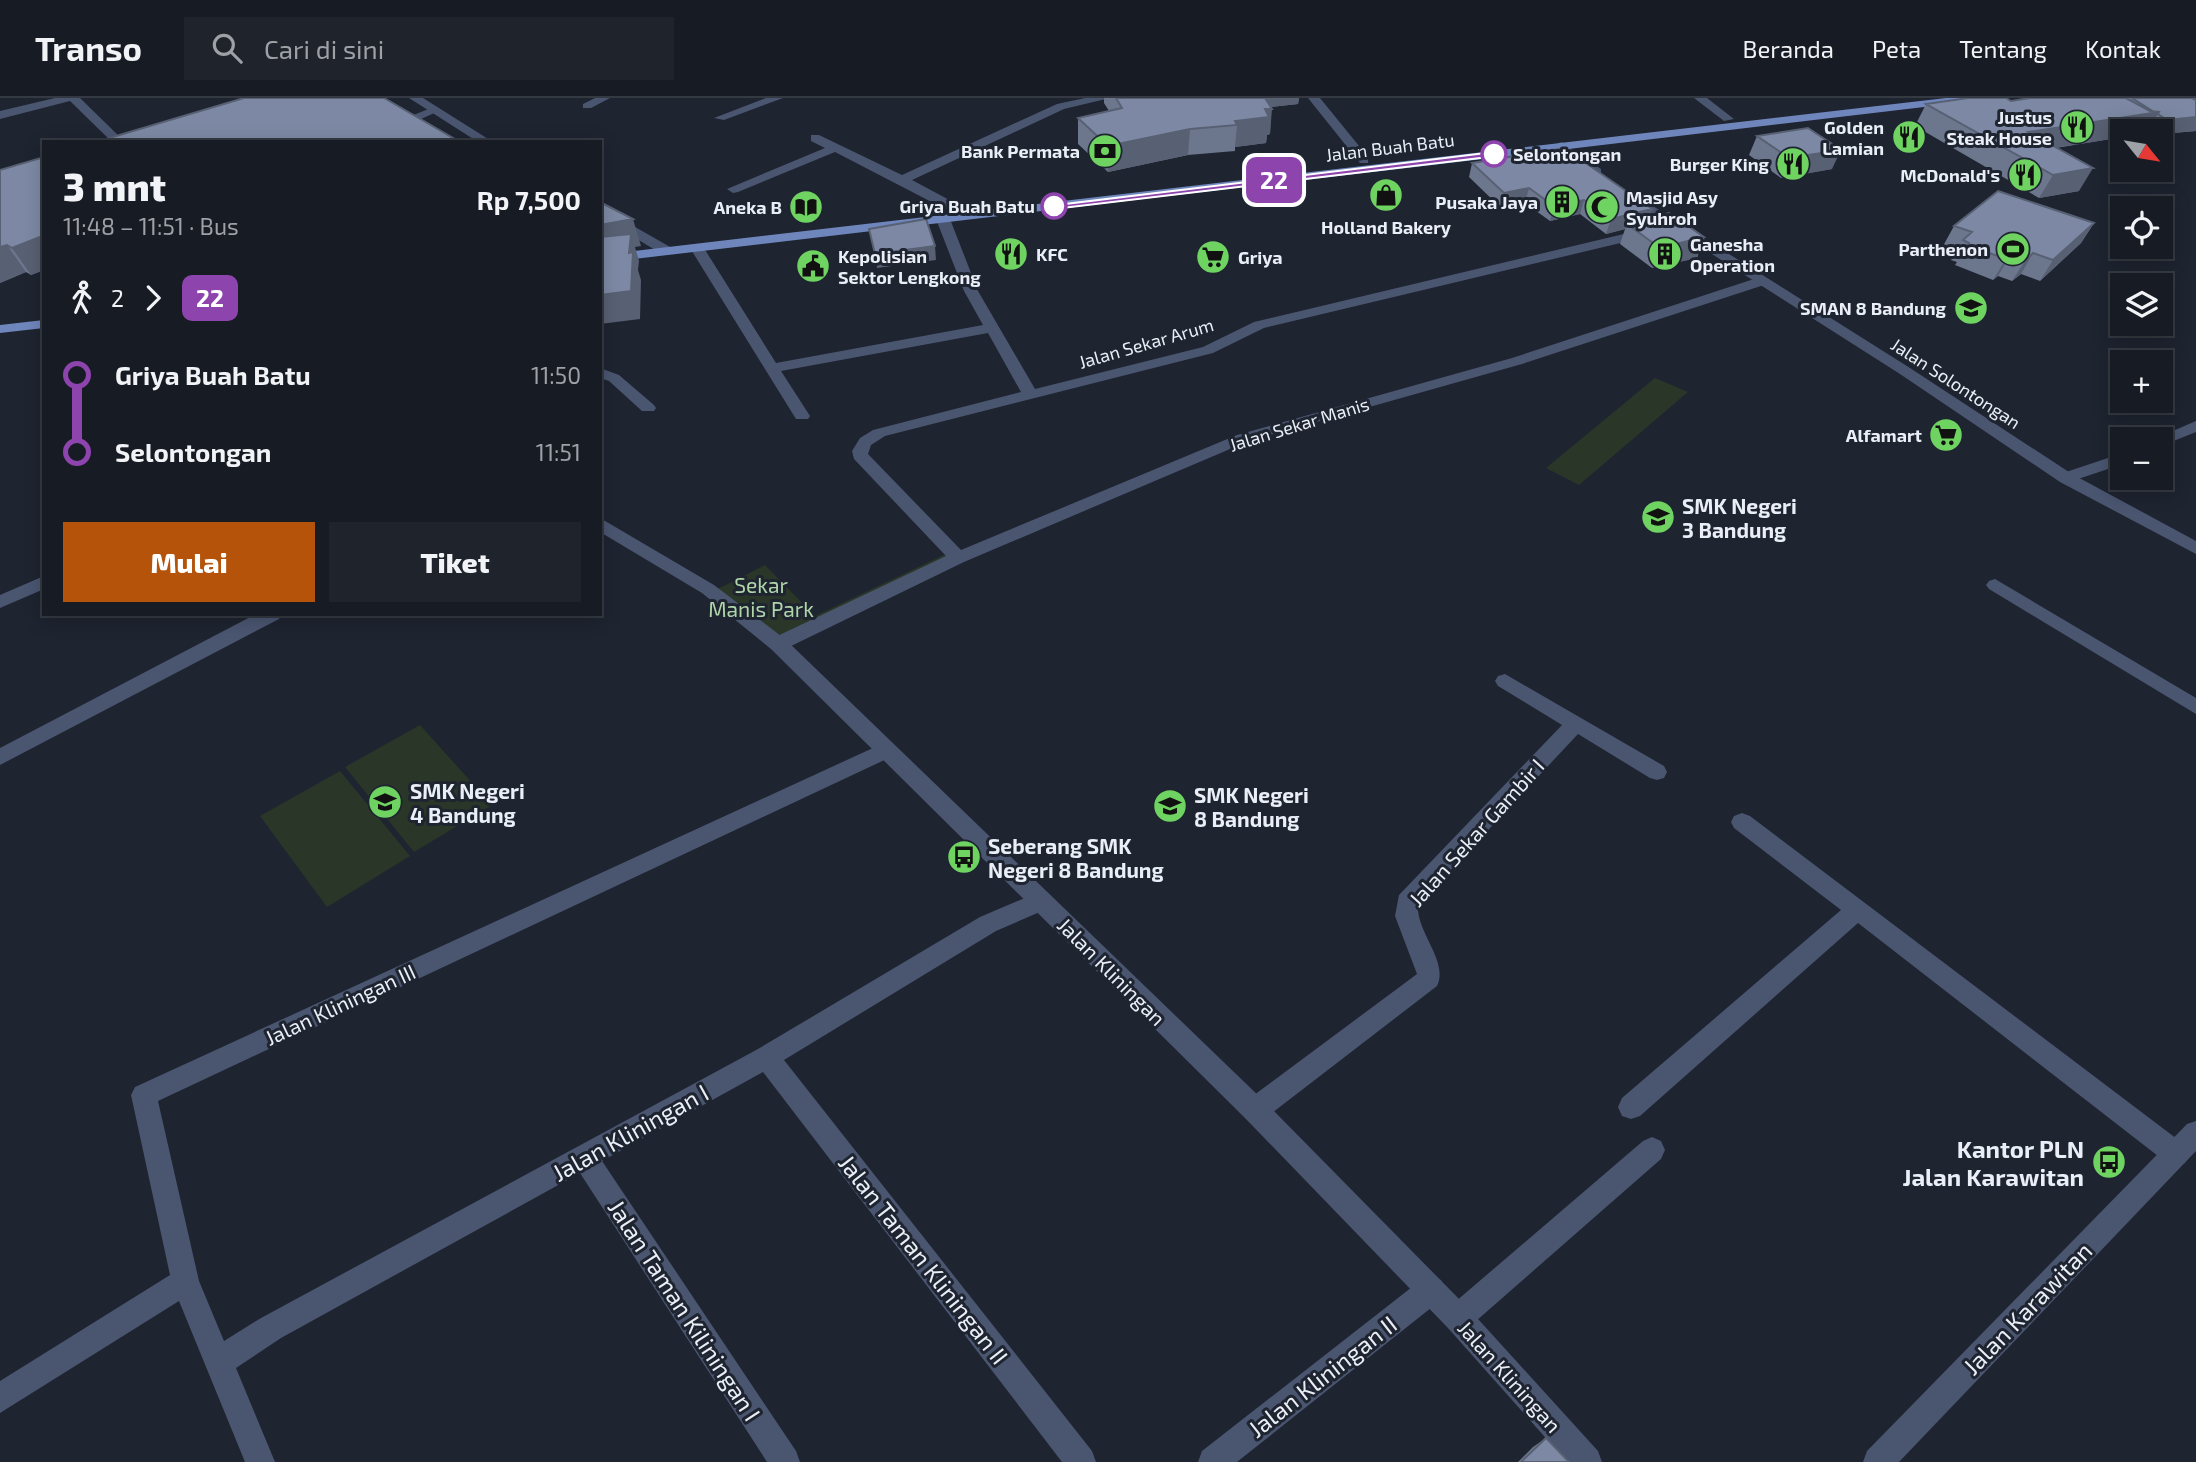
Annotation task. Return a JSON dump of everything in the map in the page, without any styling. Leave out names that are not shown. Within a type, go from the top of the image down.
[{"type":"main road","name":"Jalan Buah Batu","points":[[602,245],[1911,98]]},
{"type":"main road","name":"Jalan Buah Batu","points":[[602,259],[1975,98]]},
{"type":"main road","points":[[0,315],[42,310]]},
{"type":"main road","points":[[0,329],[42,324]]},
{"type":"street","points":[[0,115],[71,98],[117,140]]},
{"type":"street","points":[[416,98],[484,140]]},
{"type":"street","points":[[587,106],[604,98]]},
{"type":"street","points":[[720,117],[777,98]]},
{"type":"street","points":[[902,180],[1061,106],[1104,98]]},
{"type":"street","points":[[1314,98],[1364,160]]},
{"type":"street","points":[[1700,98],[1728,119]]},
{"type":"street","points":[[435,110],[412,118],[447,140]]},
{"type":"street","points":[[815,138],[950,206]]},
{"type":"street","name":"Jalan Solontongan","points":[[1562,146],[1671,224],[1759,282],[1905,371],[2066,478],[2196,548]]},
{"type":"street","points":[[733,188],[835,148]]},
{"type":"street","points":[[602,212],[667,251]]},
{"type":"street","points":[[943,219],[971,291],[1031,394]]},
{"type":"street","name":"Jalan Sekar Arum","points":[[958,558],[860,455],[861,447],[879,433],[1208,350],[1259,325],[1405,292],[1671,224]]},
{"type":"street","points":[[697,248],[802,416]]},
{"type":"street","name":"Jalan Sekar Manis","points":[[778,644],[958,558],[1243,438],[1517,361],[1759,282]]},
{"type":"street","points":[[774,368],[833,354],[864,352],[992,328]]},
{"type":"street","points":[[602,374],[614,377],[648,408]]},
{"type":"street","points":[[2173,436],[2196,426]]},
{"type":"street","points":[[2066,478],[2110,463]]},
{"type":"street","name":"Jalan Kliningan","points":[[602,525],[708,589],[778,644],[1255,1110],[1458,1318],[1587,1462]]},
{"type":"street","points":[[0,602],[42,583]]},
{"type":"street","points":[[1995,585],[2194,703]]},
{"type":"street","points":[[0,757],[268,616]]},
{"type":"street","points":[[1505,681],[1574,725],[1657,772]]},
{"type":"street","name":"Jalan Sekar Gambir I","points":[[1255,1110],[1429,979],[1429,972],[1406,916],[1407,902],[1574,725]]},
{"type":"street","name":"Jalan Kliningan III","points":[[260,1462],[185,1281],[144,1095],[886,750]]},
{"type":"street","points":[[1742,822],[2176,1154]]},
{"type":"street","name":"Jalan Kliningan I","points":[[218,1362],[271,1328],[767,1056],[988,924],[1041,901]]},
{"type":"street","points":[[1631,1107],[1857,910]]},
{"type":"street","name":"Jalan Taman Kliningan II","points":[[767,1056],[1081,1462]]},
{"type":"street","name":"Jalan Karawitan","points":[[1878,1462],[2196,1133]]},
{"type":"street","points":[[1458,1318],[1652,1150]]},
{"type":"street","name":"Jalan Taman Kiliningan I","points":[[584,1157],[785,1462]]},
{"type":"street","points":[[0,1398],[185,1281]]},
{"type":"street","name":"Jalan Kliningan II","points":[[1213,1462],[1431,1290]]},
{"type":"green space","points":[[1655,378],[1688,392],[1579,485],[1546,468]]},
{"type":"green space","name":"Sekar Manis Park","points":[[948,553],[953,558],[779,641],[716,590],[765,565],[815,616]]},
{"type":"green space","points":[[420,725],[492,805],[414,852],[345,767]]},
{"type":"green space","points":[[340,771],[410,856],[327,907],[260,816]]},
{"type":"building","points":[[244,98],[384,98],[457,140],[103,140]]},
{"type":"building","points":[[1116,98],[1265,98],[1272,109],[1265,109],[1269,117],[1235,121],[1237,125],[1190,129],[1108,146],[1078,118],[1122,108]]},
{"type":"building","points":[[1968,98],[2006,98],[2011,101],[2030,98],[2126,98],[2150,111],[2159,112],[2028,132],[2093,168],[2053,175],[1926,104]]},
{"type":"building","points":[[2132,98],[2196,100],[2196,117],[2166,119],[2159,112],[2154,112]]},
{"type":"building","points":[[1808,128],[1841,150],[1789,158],[1757,136]]},
{"type":"building","points":[[1564,148],[1652,209],[1611,219],[1584,200],[1554,206],[1529,188],[1504,193],[1472,163]]},
{"type":"building","points":[[42,158],[42,239],[40,237],[12,248],[7,245],[0,247],[0,170]]},
{"type":"building","points":[[1998,191],[2094,223],[2053,260],[2033,253],[2025,261],[2010,256],[2006,259],[1967,245],[1969,243],[1963,240],[1972,232],[1954,226]]},
{"type":"building","points":[[602,203],[633,219],[602,225]]},
{"type":"building","points":[[1669,213],[1704,237],[1660,248],[1627,224]]},
{"type":"building","points":[[926,219],[935,246],[875,254],[869,229]]},
{"type":"building","points":[[631,234],[631,291],[602,295],[602,237]]},
{"type":"building","points":[[1546,1438],[1569,1462],[1521,1462]]},
{"type":"bus line","name":"22","points":[[1054,206],[1494,154]]},
{"type":"place","name":"Justus Steak House","points":[[2077,127]]},
{"type":"place","name":"Golden Lamian","points":[[1909,137]]},
{"type":"place","name":"Bank Permata","points":[[1105,151]]},
{"type":"place","name":"Selontongan","points":[[1494,154]]},
{"type":"place","name":"Burger King","points":[[1793,164]]},
{"type":"place","name":"McDonald's","points":[[2025,175]]},
{"type":"place","name":"Holland Bakery","points":[[1386,195]]},
{"type":"place","name":"Pusaka Jaya","points":[[1562,202]]},
{"type":"place","name":"Griya Buah Batu","points":[[1054,206]]},
{"type":"place","name":"Aneka B","points":[[806,207]]},
{"type":"place","name":"Masjid Asy Syuhroh","points":[[1602,207]]},
{"type":"place","name":"Parthenon","points":[[2013,249]]},
{"type":"place","name":"KFC","points":[[1011,254]]},
{"type":"place","name":"Ganesha Operation","points":[[1665,254]]},
{"type":"place","name":"Griya","points":[[1213,257]]},
{"type":"place","name":"Kepolisian Sektor Lengkong","points":[[813,266]]},
{"type":"place","name":"SMAN 8 Bandung","points":[[1971,308]]},
{"type":"place","name":"Alfamart","points":[[1946,435]]},
{"type":"place","name":"SMK Negeri 3 Bandung","points":[[1658,517]]},
{"type":"place","name":"SMK Negeri 4 Bandung","points":[[385,802]]},
{"type":"place","name":"SMK Negeri 8 Bandung","points":[[1170,806]]},
{"type":"place","name":"Seberang SMK Negeri 8 Bandung","points":[[964,857]]},
{"type":"place","name":"Kantor PLN Jalan Karawitan","points":[[2109,1162]]}]
